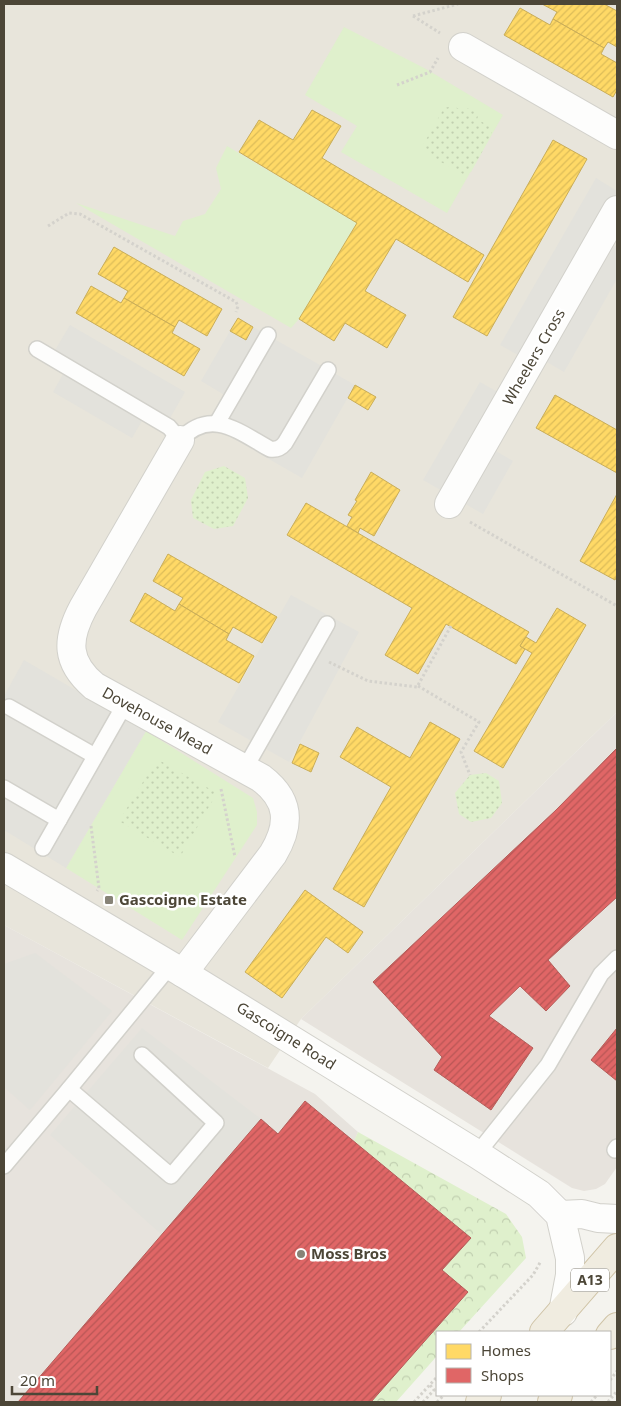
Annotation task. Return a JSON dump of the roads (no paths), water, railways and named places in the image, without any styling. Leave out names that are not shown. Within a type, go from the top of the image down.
[{"type":"highway","name":"A13","points":[[545,1331],[617,1248]]},
{"type":"street","points":[[451,51],[617,136]]},
{"type":"street","name":"Wheelers Cross","points":[[449,504],[617,210]]},
{"type":"street","name":"Dovehouse Mead","points":[[176,969],[243,894],[273,854],[284,833],[286,822],[282,801],[270,785],[94,686],[78,669],[73,658],[70,645],[72,632],[83,608],[180,440]]},
{"type":"street","name":"Gascoigne Road","points":[[4,867],[176,969],[477,1154],[539,1194],[560,1215]]},
{"type":"street","points":[[562,1312],[570,1275],[570,1258],[560,1215],[582,1214],[598,1218],[617,1219]]},
{"type":"lane","points":[[268,335],[217,423],[228,426],[270,449],[281,448],[328,370]]},
{"type":"lane","points":[[38,349],[166,425],[176,433],[180,440]]},
{"type":"lane","name":"Dovehouse Mead","points":[[180,440],[187,432],[196,427],[217,423]]},
{"type":"lane","points":[[244,770],[327,624]]},
{"type":"lane","points":[[43,848],[125,704]]},
{"type":"lane","points":[[9,707],[95,756]]},
{"type":"lane","points":[[4,788],[59,820]]},
{"type":"lane","points":[[477,1154],[548,1065],[601,974],[617,958]]},
{"type":"lane","points":[[4,1166],[69,1089],[176,969]]},
{"type":"lane","points":[[69,1089],[172,1176],[216,1123],[142,1055]]},
{"type":"place","name":"Gascoigne Estate","points":[[109,900]]},
{"type":"place","name":"Moss Bros","points":[[301,1254]]}]
